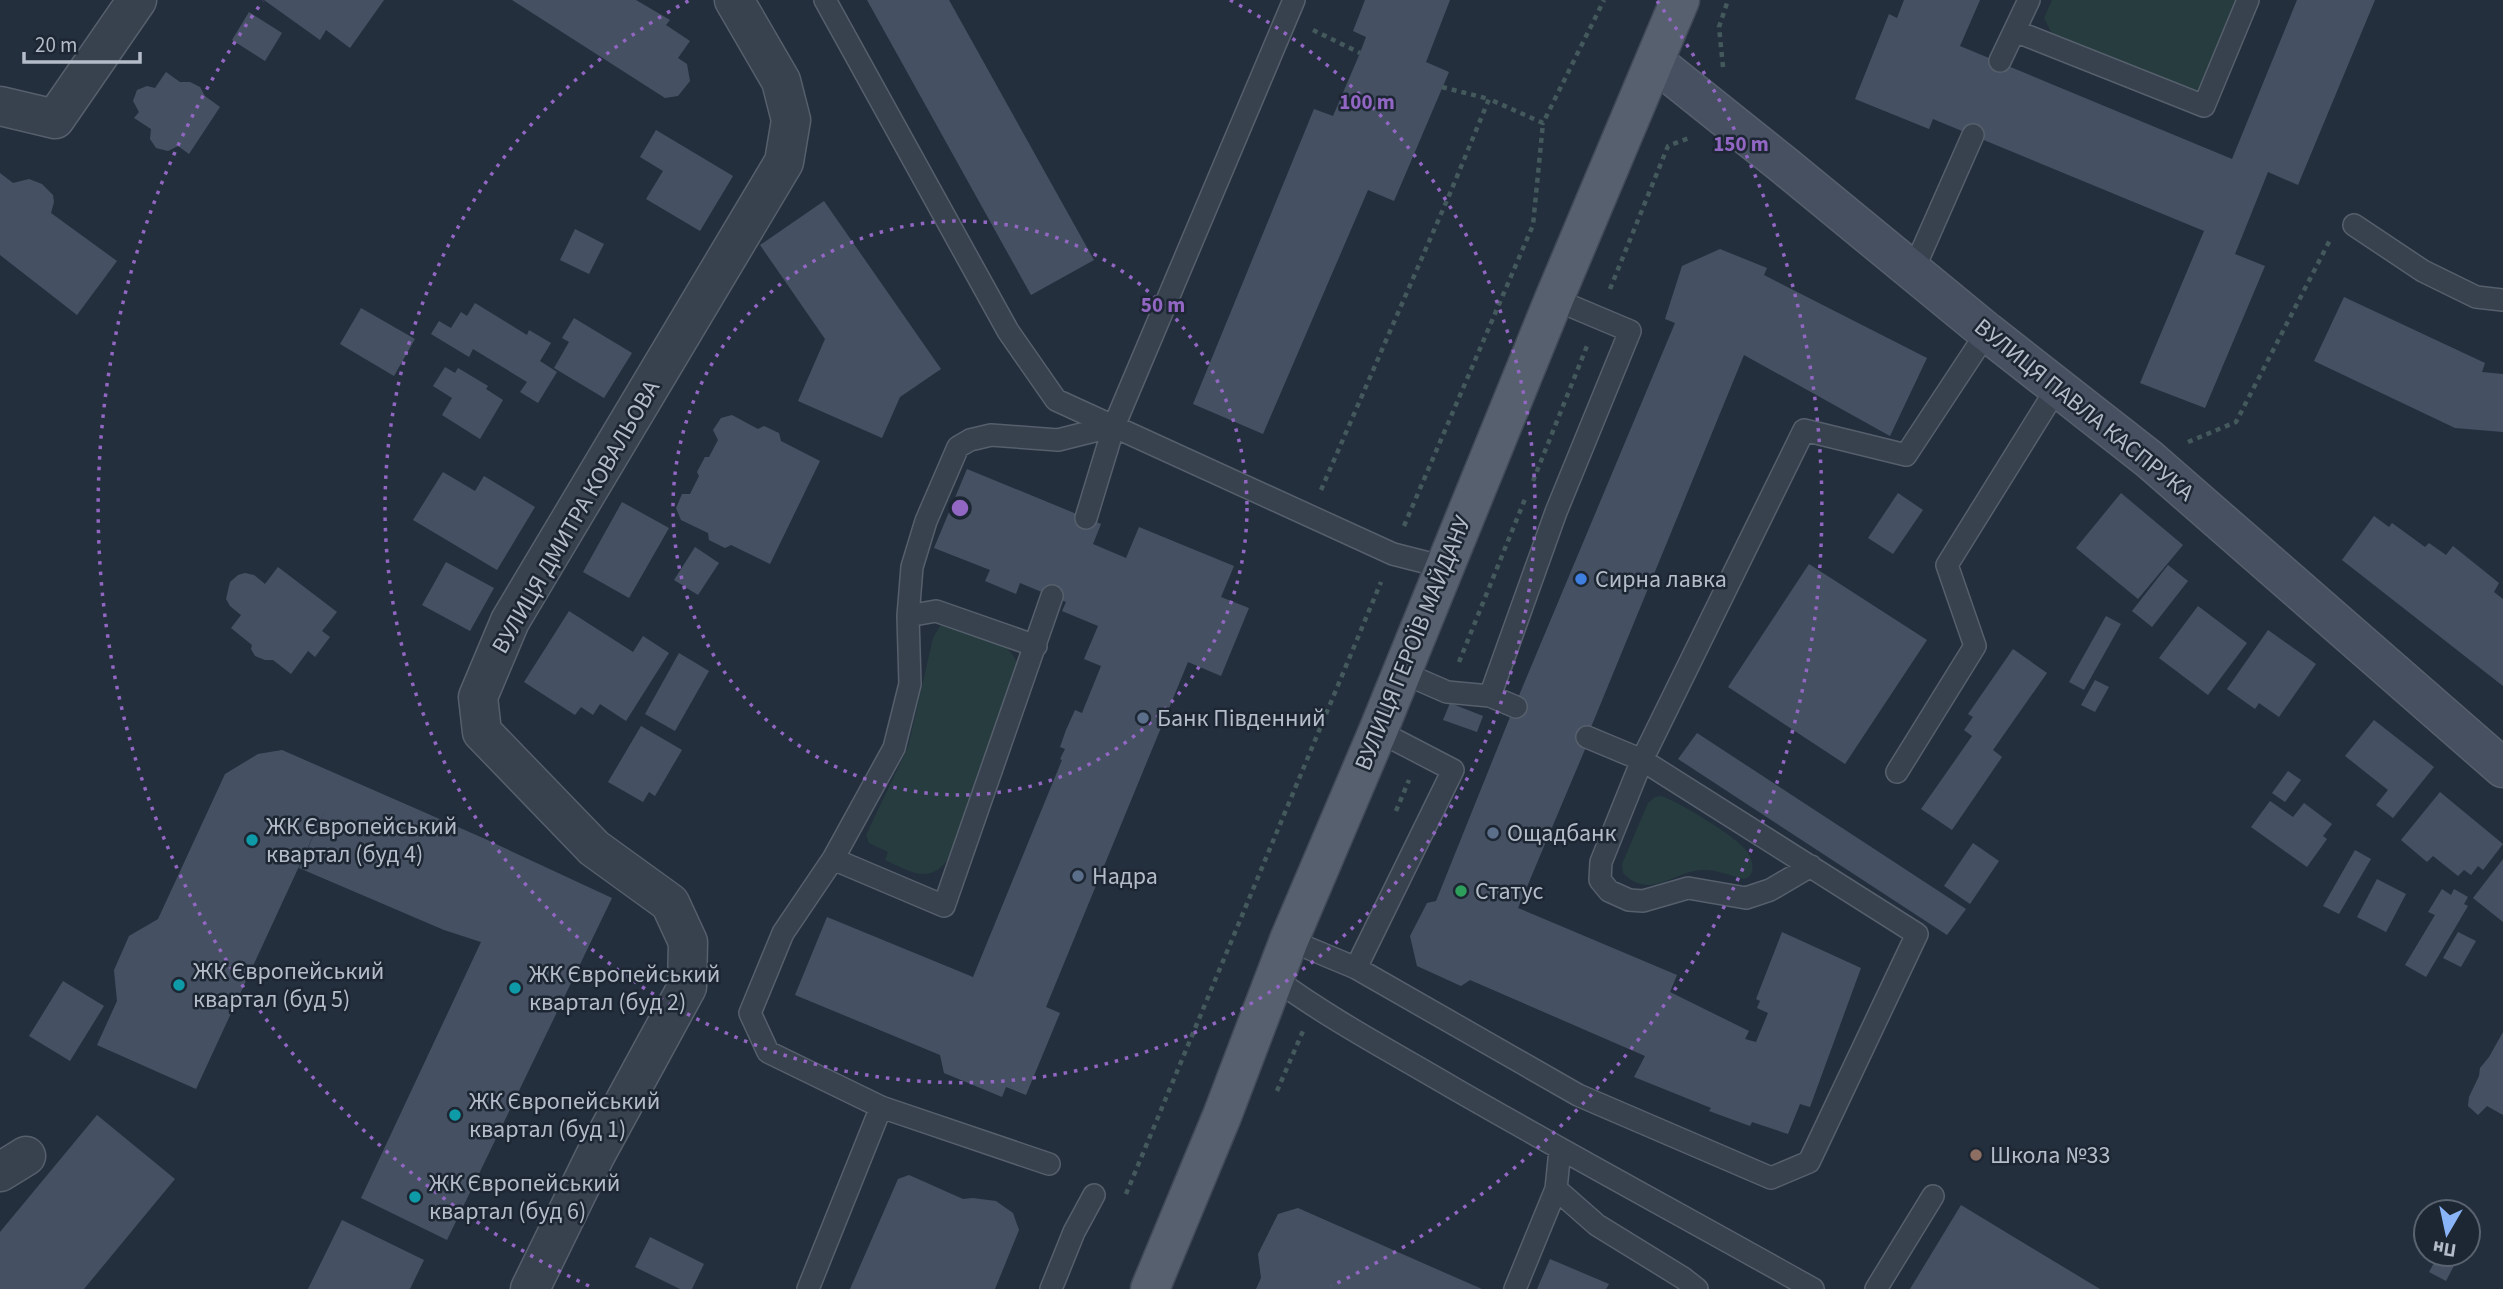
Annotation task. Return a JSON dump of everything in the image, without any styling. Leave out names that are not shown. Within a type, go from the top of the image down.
[{"type":"main road","name":"ВУЛИЦЯ ГЕРОЇВ МАЙДАНУ","points":[[1150,1289],[1222,1116],[1289,940],[1680,0]]},
{"type":"street","points":[[0,106],[55,119],[137,0]]},
{"type":"street","name":"ВУЛИЦЯ ДМИТРА КОВАЛЬОВА","points":[[530,1289],[595,1156],[687,987],[688,942],[670,903],[594,848],[482,732],[478,697],[510,621],[784,162],[791,120],[781,81],[734,0]]},
{"type":"street","name":"ВУЛИЦЯ ПАВЛА КАСПРУКА","points":[[1655,62],[1987,332],[2149,459],[2503,768]]},
{"type":"lane","points":[[825,0],[1008,331],[1056,400],[1392,554],[1444,567]]},
{"type":"lane","points":[[2000,61],[2029,0]]},
{"type":"lane","points":[[2015,31],[2204,106],[2248,0]]},
{"type":"lane","points":[[1086,518],[1114,426],[1291,8]]},
{"type":"lane","points":[[1913,271],[1973,135]]},
{"type":"lane","points":[[2354,225],[2423,271],[2476,297],[2503,300]]},
{"type":"lane","points":[[1490,696],[1556,512],[1630,331],[1554,299]]},
{"type":"lane","points":[[1811,866],[1770,890],[1746,898],[1688,888],[1643,901],[1629,900],[1609,891],[1600,880],[1601,862],[1642,760],[1804,430],[1906,455],[1987,332]]},
{"type":"lane","points":[[1897,772],[1975,646],[1947,565],[2057,388]]},
{"type":"lane","points":[[1049,1164],[881,1107],[768,1052],[750,1013],[783,933],[833,859],[894,748],[910,684],[908,616],[912,567],[926,521],[958,447],[970,440],[991,435],[1058,440],[1114,426]]},
{"type":"lane","points":[[833,859],[944,906],[1052,596]]},
{"type":"lane","points":[[908,616],[936,611],[1036,646]]},
{"type":"lane","points":[[1401,671],[1447,692],[1490,696],[1516,706]]},
{"type":"lane","points":[[1356,968],[1453,770],[1378,731]]},
{"type":"lane","points":[[1289,940],[1356,968],[1578,1095],[1771,1178],[1809,1162],[1917,934],[1642,760],[1587,737]]},
{"type":"lane","points":[[1275,978],[1314,1007],[1560,1150],[1618,1179],[1813,1289]]},
{"type":"lane","points":[[808,1289],[881,1107]]},
{"type":"lane","points":[[1515,1289],[1556,1189],[1560,1150]]},
{"type":"lane","points":[[1556,1189],[1597,1225],[1697,1289]]},
{"type":"lane","points":[[1051,1289],[1074,1232],[1094,1195]]},
{"type":"lane","points":[[1876,1289],[1933,1196]]},
{"type":"path","points":[[1125,1196],[1392,554],[1533,225],[1543,123],[1604,0]]},
{"type":"path","points":[[1291,8],[1360,53]]},
{"type":"path","points":[[1442,87],[1489,99],[1543,123]]},
{"type":"path","points":[[1308,517],[1489,99]]},
{"type":"path","points":[[2149,459],[2236,422],[2341,217],[2354,225]]},
{"type":"green space","points":[[2052,0],[2236,0],[2197,94],[2053,36],[2044,18]]},
{"type":"green space","points":[[947,624],[978,633],[999,643],[1008,649],[1018,667],[950,856],[935,871],[920,874],[885,860],[888,852],[869,843],[866,835],[908,747],[933,638],[940,626]]},
{"type":"green space","points":[[1661,796],[1706,820],[1740,844],[1746,850],[1753,866],[1750,876],[1745,879],[1701,870],[1652,885],[1633,881],[1623,873],[1622,864],[1648,803]]},
{"type":"building","points":[[264,0],[384,0],[350,48],[326,30],[320,40]]},
{"type":"building","points":[[512,0],[636,0],[670,20],[666,25],[690,41],[678,58],[687,64],[690,81],[678,96],[665,98]]},
{"type":"building","points":[[867,0],[949,0],[1094,260],[1031,295]]},
{"type":"building","points":[[1365,0],[1450,0],[1426,62],[1449,72],[1394,201],[1368,190],[1263,434],[1193,404],[1314,109],[1333,116],[1360,53],[1366,37],[1353,31]]},
{"type":"building","points":[[1904,0],[1980,0],[1960,46],[2232,159],[2297,0],[2375,0],[2298,185],[2268,172],[2235,254],[2265,266],[2205,408],[2140,383],[2204,231],[1933,119],[1929,129],[1855,99],[1889,14],[1897,18]]},
{"type":"building","points":[[249,12],[282,33],[265,61],[232,40]]},
{"type":"building","points":[[166,72],[180,82],[190,82],[200,87],[205,96],[220,107],[189,154],[178,146],[168,151],[156,148],[150,139],[151,129],[134,118],[139,112],[133,101],[137,90],[147,86],[155,88]]},
{"type":"building","points":[[656,130],[733,176],[700,231],[646,199],[663,171],[640,157]]},
{"type":"building","points":[[0,173],[13,183],[29,179],[42,184],[53,195],[51,213],[117,261],[77,315],[0,255]]},
{"type":"building","points":[[824,201],[941,369],[900,397],[882,438],[798,401],[825,339],[760,245]]},
{"type":"building","points":[[575,229],[604,244],[589,274],[560,260]]},
{"type":"building","points":[[1720,249],[1767,268],[1764,275],[1927,358],[1890,436],[1744,355],[1518,908],[1677,975],[1670,992],[1749,1031],[1745,1039],[1756,1042],[1768,1013],[1757,1008],[1760,1001],[1756,999],[1782,932],[1861,968],[1810,1107],[1800,1104],[1788,1134],[1752,1122],[1750,1126],[1709,1111],[1711,1108],[1634,1077],[1645,1056],[1470,980],[1461,986],[1417,966],[1410,936],[1427,903],[1436,901],[1675,323],[1665,319],[1682,266]]},
{"type":"building","points":[[2344,297],[2485,363],[2482,372],[2503,374],[2503,432],[2455,428],[2314,361]]},
{"type":"building","points":[[475,303],[527,335],[529,330],[551,343],[540,361],[557,372],[538,403],[520,392],[527,382],[473,349],[469,357],[431,334],[439,321],[451,328],[461,312],[467,316]]},
{"type":"building","points":[[361,308],[415,339],[394,376],[340,344]]},
{"type":"building","points":[[574,318],[632,353],[604,398],[554,368],[569,342],[562,338]]},
{"type":"building","points":[[445,367],[455,373],[458,368],[488,386],[486,389],[503,400],[480,439],[442,415],[452,398],[433,386]]},
{"type":"building","points":[[732,415],[758,429],[764,426],[779,433],[781,441],[820,461],[770,564],[731,545],[725,548],[709,540],[708,533],[681,520],[676,508],[682,494],[690,494],[699,476],[697,472],[718,440],[713,430],[721,418]]},
{"type":"building","points":[[967,469],[1101,524],[1093,544],[1126,558],[1139,527],[1234,566],[1221,597],[1249,608],[1221,676],[1188,662],[1046,1007],[1060,1013],[1026,1095],[1006,1087],[1002,1097],[944,1073],[940,1055],[795,995],[827,917],[973,977],[1062,760],[1060,759],[1065,749],[1060,747],[1066,730],[1075,710],[1082,713],[1101,666],[1084,659],[1098,626],[1062,611],[1066,602],[1020,583],[1016,594],[985,581],[990,570],[934,548]]},
{"type":"building","points":[[443,472],[475,491],[484,476],[535,507],[497,570],[413,520]]},
{"type":"building","points":[[1898,493],[1923,510],[1893,554],[1868,538]]},
{"type":"building","points":[[2121,493],[2183,545],[2138,599],[2076,548]]},
{"type":"building","points":[[622,502],[669,528],[629,598],[583,572]]},
{"type":"building","points":[[2374,516],[2389,527],[2392,523],[2425,547],[2429,543],[2446,555],[2453,546],[2499,583],[2494,592],[2503,599],[2503,686],[2342,560]]},
{"type":"building","points":[[695,547],[719,563],[698,595],[674,580]]},
{"type":"building","points":[[446,562],[494,588],[470,631],[422,605]]},
{"type":"building","points":[[1809,564],[1927,640],[1845,764],[1728,687]]},
{"type":"building","points":[[2168,565],[2188,581],[2152,627],[2132,611]]},
{"type":"building","points":[[278,567],[337,612],[322,631],[330,637],[315,657],[308,651],[291,674],[273,660],[255,656],[252,645],[231,628],[241,615],[226,599],[230,582],[238,575],[254,575],[265,584]]},
{"type":"building","points":[[2198,606],[2247,643],[2208,695],[2159,658]]},
{"type":"building","points":[[569,611],[633,652],[643,636],[669,653],[626,721],[600,704],[593,715],[581,707],[575,715],[524,682]]},
{"type":"building","points":[[2106,616],[2121,624],[2084,690],[2069,682]]},
{"type":"building","points":[[2268,630],[2316,664],[2279,717],[2259,703],[2255,709],[2227,689]]},
{"type":"building","points":[[2013,649],[2047,673],[1993,750],[2002,757],[1952,830],[1921,809],[1972,736],[1964,730],[1973,717],[1968,714]]},
{"type":"building","points":[[679,653],[709,671],[675,731],[645,714]]},
{"type":"building","points":[[2095,680],[2109,687],[2095,712],[2081,705]]},
{"type":"building","points":[[1450,703],[1483,716],[1477,732],[1443,720]]},
{"type":"building","points":[[2374,720],[2434,767],[2393,818],[2376,805],[2388,790],[2345,756]]},
{"type":"building","points":[[641,726],[682,750],[655,796],[649,792],[643,802],[608,782]]},
{"type":"building","points":[[1697,733],[1966,909],[1947,935],[1678,759]]},
{"type":"building","points":[[282,750],[612,898],[447,1240],[361,1198],[481,942],[444,930],[299,868],[326,808],[196,1089],[97,1045],[117,1001],[114,970],[129,936],[158,919],[225,774],[258,754]]},
{"type":"building","points":[[2288,771],[2301,780],[2285,802],[2272,793]]},
{"type":"building","points":[[2440,792],[2503,844],[2483,870],[2478,866],[2471,875],[2464,870],[2458,876],[2433,856],[2427,862],[2401,840]]},
{"type":"building","points":[[2270,801],[2293,817],[2304,803],[2332,824],[2323,836],[2327,839],[2307,867],[2251,827]]},
{"type":"building","points":[[1973,843],[1999,861],[1970,904],[1944,886]]},
{"type":"building","points":[[2355,850],[2371,859],[2339,914],[2323,906]]},
{"type":"building","points":[[2503,859],[2503,922],[2473,898]]},
{"type":"building","points":[[2377,879],[2406,894],[2386,932],[2357,917]]},
{"type":"building","points":[[2442,889],[2451,895],[2454,889],[2468,897],[2464,904],[2468,906],[2426,977],[2405,965],[2435,915],[2428,912]]},
{"type":"building","points":[[2458,932],[2476,941],[2461,967],[2443,958]]},
{"type":"building","points":[[63,981],[104,1006],[70,1061],[29,1036]]},
{"type":"building","points":[[2503,1032],[2503,1115],[2487,1106],[2478,1115],[2468,1106],[2469,1097],[2480,1068]]},
{"type":"building","points":[[97,1115],[175,1179],[84,1289],[0,1289],[0,1232]]},
{"type":"building","points":[[909,1175],[963,1199],[996,1201],[1013,1213],[1019,1230],[995,1289],[850,1289],[898,1179]]},
{"type":"building","points":[[1961,1205],[2085,1280],[2100,1289],[1910,1289]]},
{"type":"building","points":[[1298,1208],[1482,1289],[1256,1289],[1261,1278],[1258,1254],[1278,1214]]},
{"type":"building","points":[[342,1220],[424,1260],[410,1289],[308,1289]]},
{"type":"building","points":[[650,1237],[704,1264],[692,1289],[680,1289],[635,1267]]},
{"type":"building","points":[[1550,1259],[1609,1284],[1606,1289],[1537,1289]]},
{"type":"building","points":[[2431,1268],[2453,1268],[2446,1281],[2429,1272]]},
{"type":"place","name":"Сирна лавка","points":[[1581,579]]},
{"type":"place","name":"Банк Південний","points":[[1143,718]]},
{"type":"place","name":"Ощадбанк","points":[[1493,833]]},
{"type":"place","name":"ЖК Європейський квартал (буд 4)","points":[[252,840]]},
{"type":"place","name":"Надра","points":[[1078,876]]},
{"type":"place","name":"Статус","points":[[1461,891]]},
{"type":"place","name":"ЖК Європейський квартал (буд 5)","points":[[179,985]]},
{"type":"place","name":"ЖК Європейський квартал (буд 2)","points":[[515,988]]},
{"type":"place","name":"ЖК Європейський квартал (буд 1)","points":[[455,1115]]},
{"type":"place","name":"Школа №33","points":[[1976,1155]]},
{"type":"place","name":"ЖК Європейський квартал (буд 6)","points":[[415,1197]]}]
